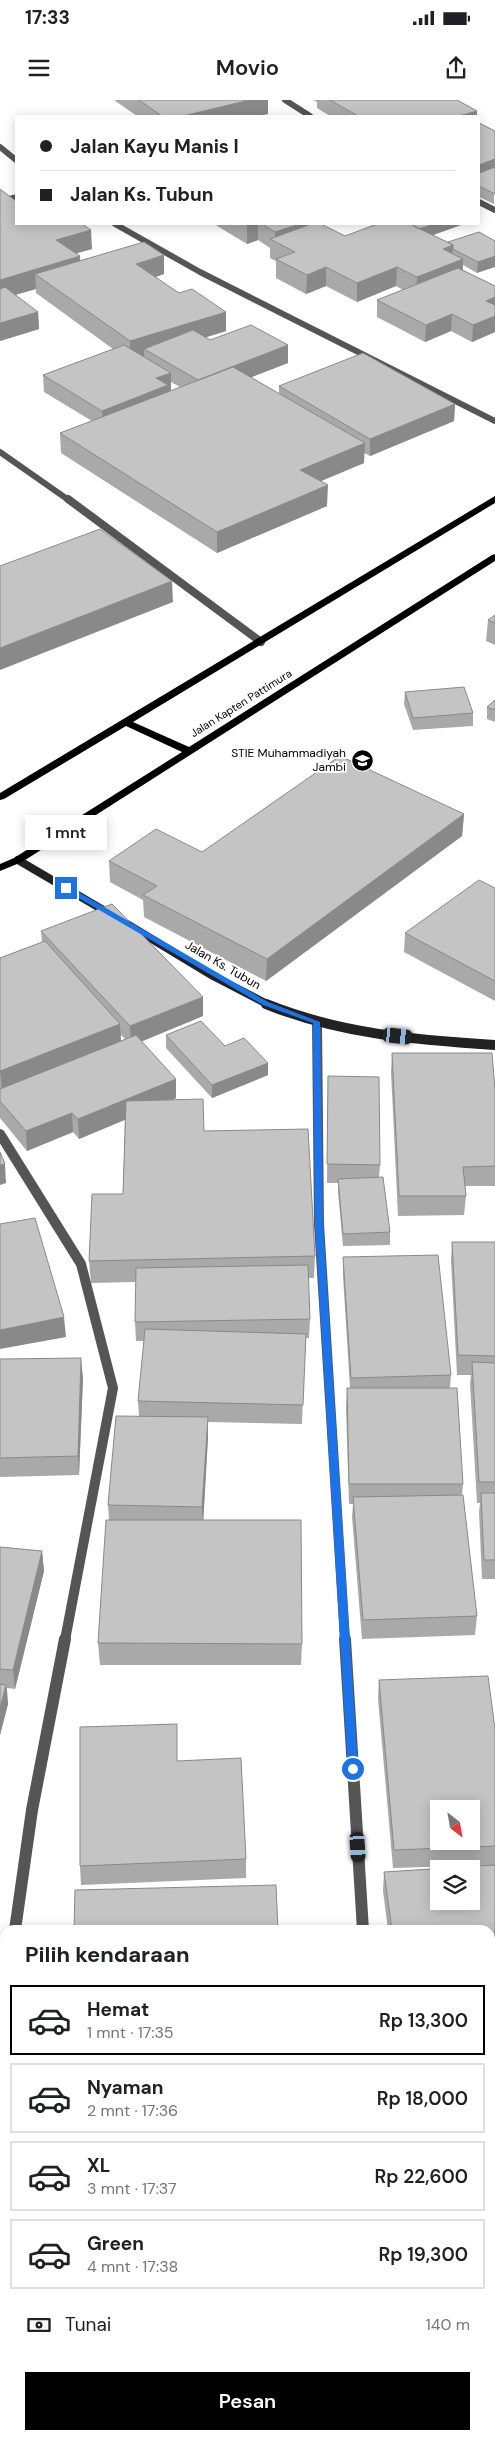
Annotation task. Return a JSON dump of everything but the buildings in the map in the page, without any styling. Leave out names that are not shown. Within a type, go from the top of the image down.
[{"type":"main road","points":[[0,797],[261,642],[495,499]]},
{"type":"main road","name":"Jalan Kapten Pattimura","points":[[0,868],[18,860],[495,557]]},
{"type":"main road","points":[[125,722],[189,751]]},
{"type":"street","points":[[285,100],[308,115]]},
{"type":"street","points":[[0,147],[15,159]]},
{"type":"street","points":[[0,202],[15,197]]},
{"type":"street","points":[[480,202],[495,210]]},
{"type":"street","points":[[117,225],[200,272],[495,422]]},
{"type":"street","points":[[0,452],[83,510],[261,642]]},
{"type":"street","name":"Jalan Ks. Tubun","points":[[18,860],[265,1003],[317,1022],[381,1035],[495,1045]]},
{"type":"street","points":[[317,1022],[319,1224],[364,1925]]},
{"type":"street","points":[[0,1134],[81,1264],[112,1388],[32,1810],[16,1925]]},
{"type":"place","name":"STIE Muhammadiyah Jambi","points":[[362,760]]},
{"type":"route","points":[[66,888],[265,1003],[317,1022],[319,1224],[353,1769]]}]
